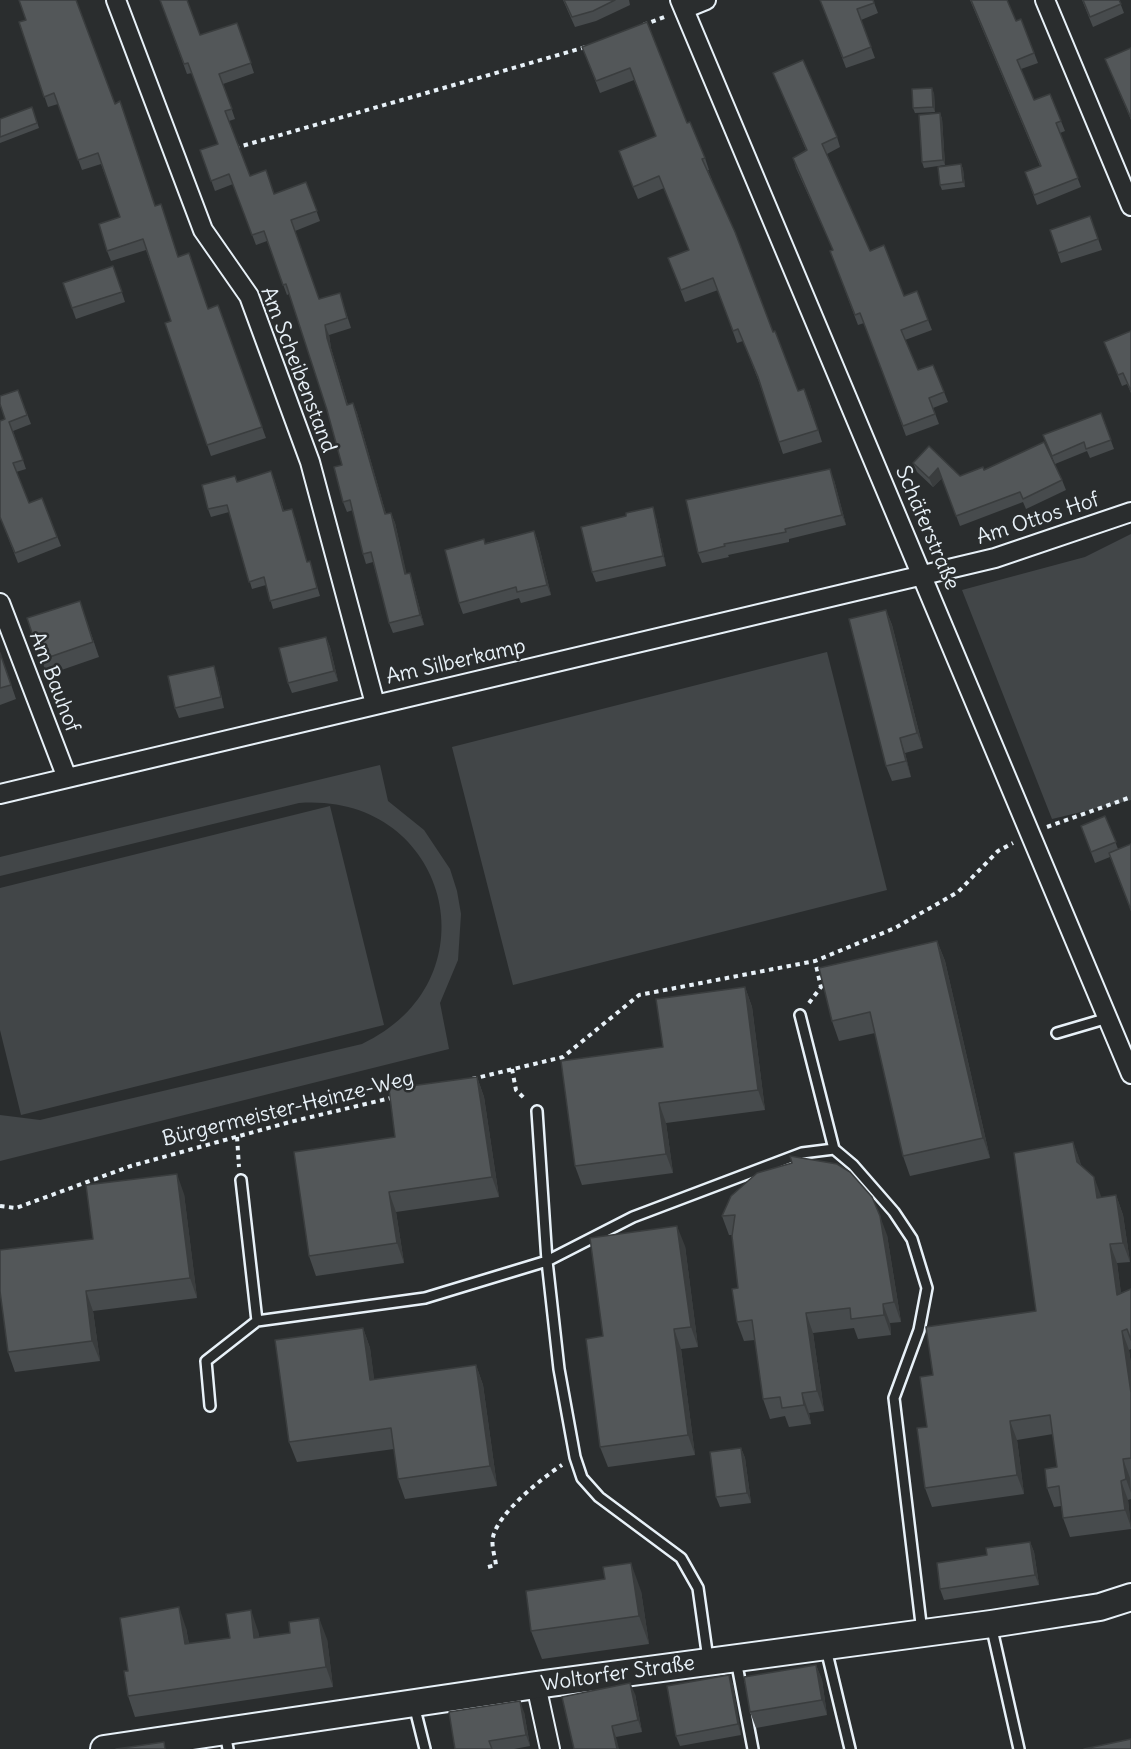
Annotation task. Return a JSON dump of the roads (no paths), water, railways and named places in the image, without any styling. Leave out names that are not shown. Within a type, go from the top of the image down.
[{"type":"street","name":"Am Scheibenstand","points":[[116,0],[203,230],[249,296],[306,451],[375,704]]},
{"type":"street","points":[[682,5],[706,0]]},
{"type":"street","points":[[1045,0],[1131,207]]},
{"type":"street","name":"Schäferstraße","points":[[682,5],[1131,1074]]},
{"type":"street","name":"Am Ottos Hof","points":[[922,576],[995,558],[1131,512]]},
{"type":"street","name":"Am Silberkamp","points":[[0,794],[922,576]]},
{"type":"street","name":"Am Bauhof","points":[[0,603],[67,778]]},
{"type":"street","name":"Woltorfer Straße","points":[[104,1749],[226,1740],[414,1704],[536,1685],[991,1624],[1100,1607],[1131,1597]]},
{"type":"street","points":[[536,1685],[550,1749]]},
{"type":"lane","points":[[800,1015],[834,1149],[854,1165],[894,1212],[912,1239],[927,1288],[919,1330],[894,1398],[922,1632]]},
{"type":"lane","points":[[1057,1033],[1108,1018]]},
{"type":"lane","points":[[537,1111],[547,1261],[560,1369],[575,1457],[582,1478],[599,1497],[681,1558],[698,1588],[708,1662]]},
{"type":"lane","points":[[210,1406],[206,1361],[257,1321],[425,1298],[547,1261],[633,1217],[802,1153],[834,1149]]},
{"type":"lane","points":[[241,1180],[257,1321]]},
{"type":"lane","points":[[991,1624],[1019,1749]]},
{"type":"lane","points":[[825,1646],[850,1749]]},
{"type":"lane","points":[[735,1658],[753,1749]]},
{"type":"lane","points":[[414,1704],[425,1749]]}]
